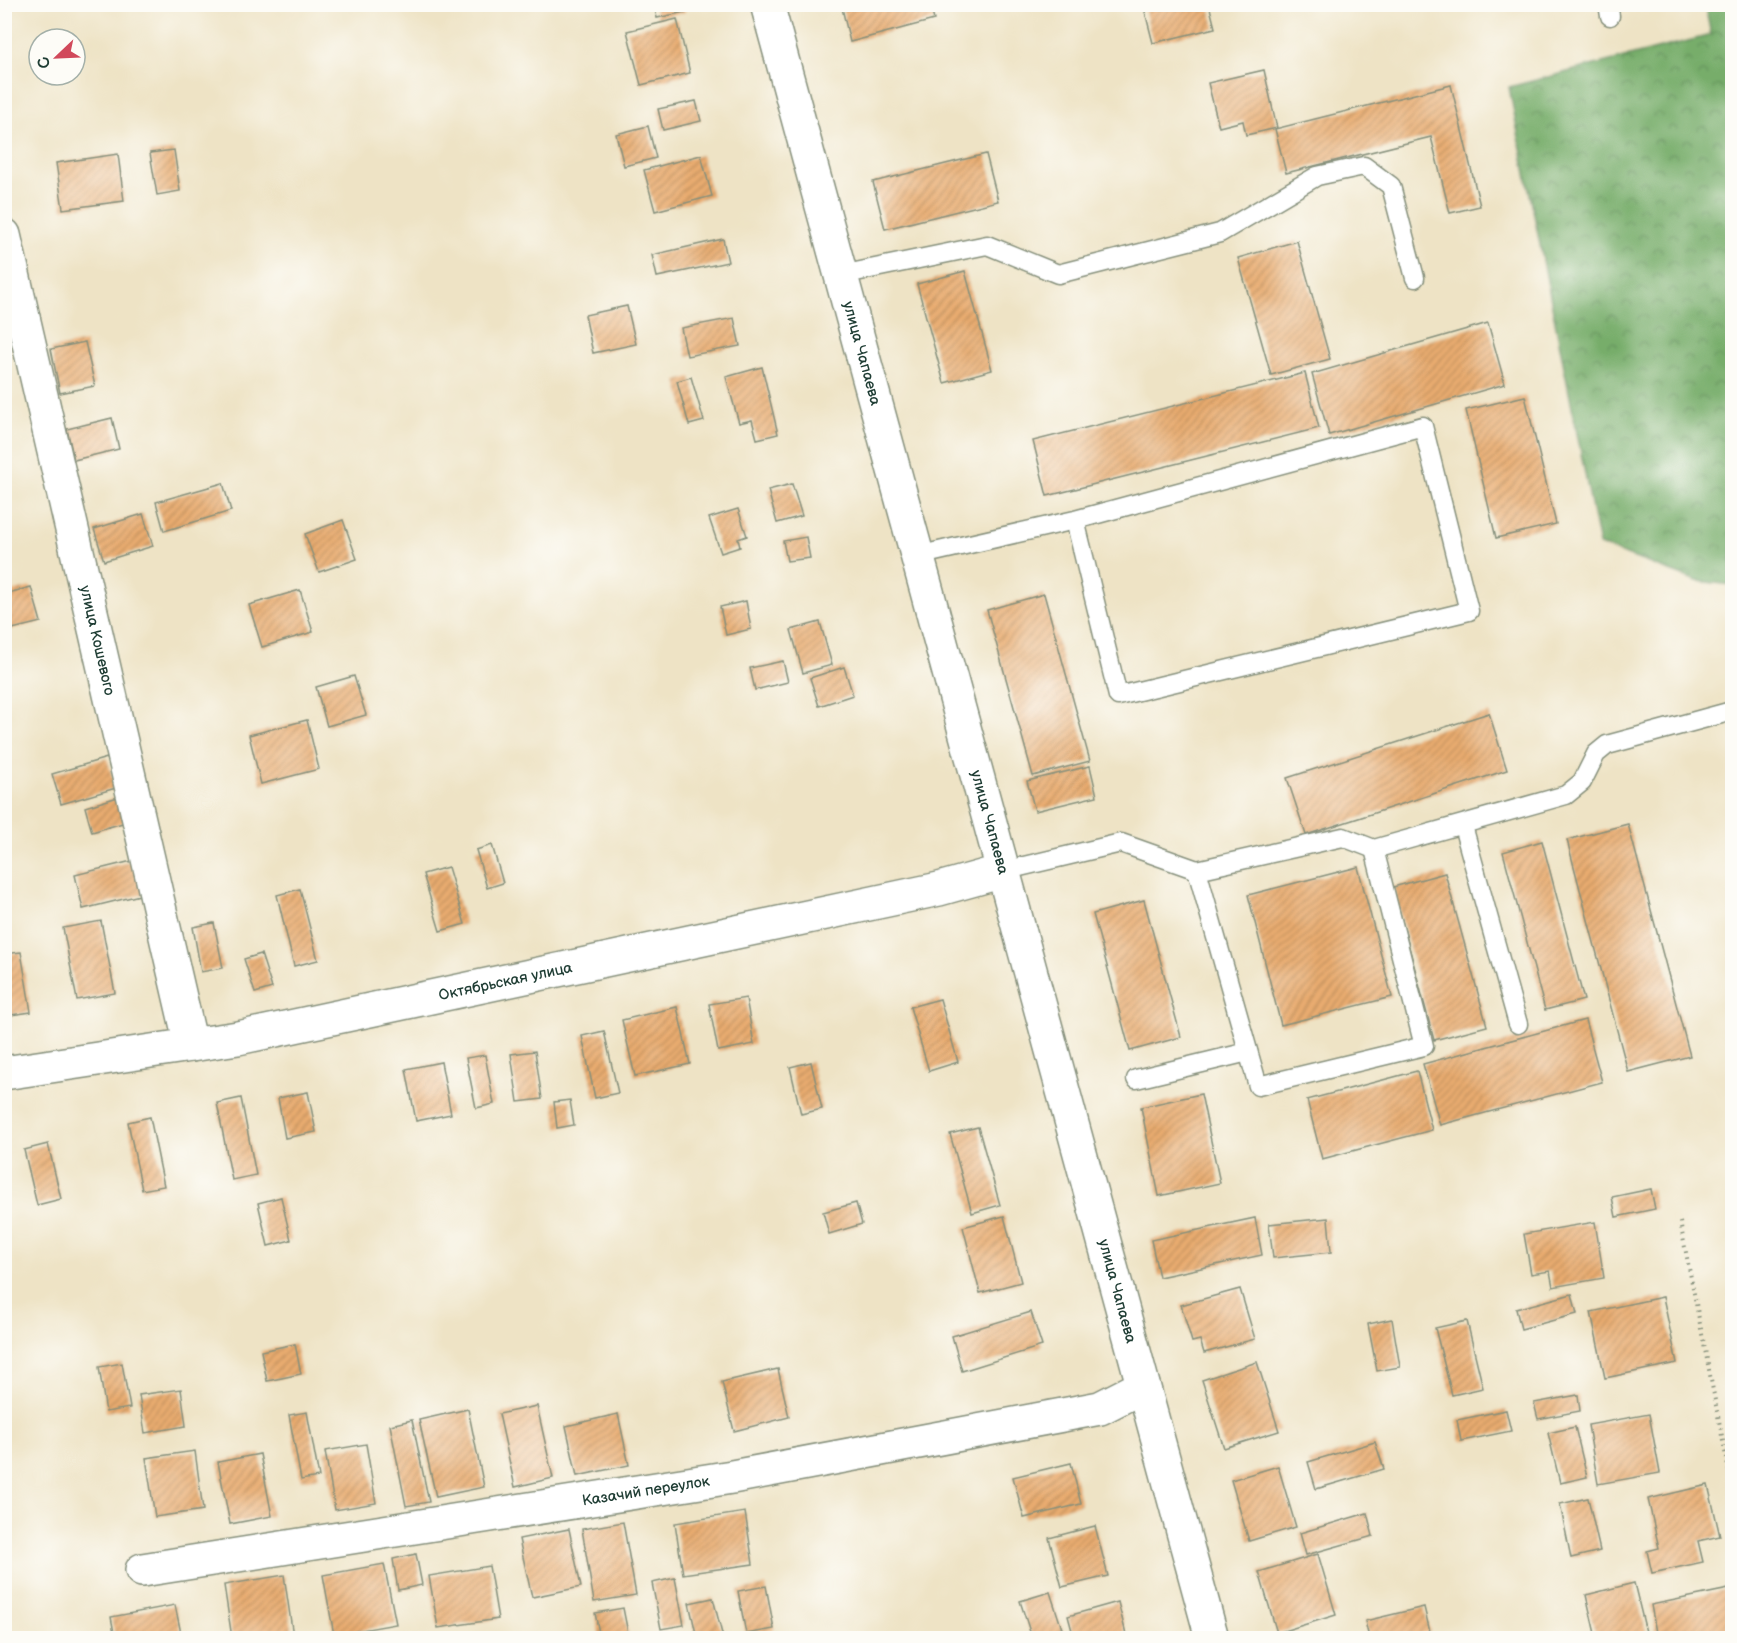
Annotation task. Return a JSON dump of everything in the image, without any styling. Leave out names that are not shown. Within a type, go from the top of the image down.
[{"type":"street","name":"улица Чапаева","points":[[767,4],[1212,1638]]},
{"type":"street","name":"улица Кошевого","points":[[4,235],[191,1045]]},
{"type":"street","name":"Октябрьская улица","points":[[4,1073],[238,1038],[916,894],[1003,871]]},
{"type":"street","name":"Казачий переулок","points":[[142,1570],[732,1477],[1100,1408],[1143,1386]]},
{"type":"lane","points":[[841,275],[987,245],[1058,274],[1220,233],[1317,176],[1364,166],[1391,186],[1415,278]]},
{"type":"lane","points":[[917,556],[1075,520],[1423,426],[1469,611],[1118,696],[1075,520]]},
{"type":"lane","points":[[1003,871],[1121,843],[1197,870],[1343,837],[1374,849],[1463,826],[1566,795],[1582,782],[1596,754],[1607,746],[1732,711]]},
{"type":"lane","points":[[1463,826],[1518,1024]]},
{"type":"lane","points":[[1197,870],[1258,1086],[1424,1046],[1374,849]]},
{"type":"lane","points":[[1136,1079],[1248,1053]]},
{"type":"path","points":[[1680,1222],[1732,1487]]},
{"type":"green space","points":[[1705,5],[1732,5],[1732,585],[1697,581],[1599,545],[1509,87],[1711,35]]},
{"type":"building","points":[[654,4],[684,4],[685,12],[657,18]]},
{"type":"building","points":[[1143,4],[1209,4],[1215,28],[1153,43]]},
{"type":"building","points":[[855,5],[930,5],[934,20],[850,42],[842,8]]},
{"type":"building","points":[[677,19],[690,73],[641,85],[627,31]]},
{"type":"building","points":[[1264,70],[1277,128],[1246,135],[1243,121],[1219,127],[1208,83]]},
{"type":"building","points":[[1451,85],[1480,206],[1450,213],[1431,137],[1286,173],[1275,129]]},
{"type":"building","points":[[696,101],[701,121],[663,130],[658,109]]},
{"type":"building","points":[[648,126],[656,158],[624,166],[616,134]]},
{"type":"building","points":[[174,150],[180,191],[157,195],[150,153]]},
{"type":"building","points":[[118,154],[124,201],[63,209],[56,163]]},
{"type":"building","points":[[986,154],[998,201],[885,229],[873,182]]},
{"type":"building","points":[[701,155],[712,196],[655,211],[644,170]]},
{"type":"building","points":[[723,239],[728,262],[657,277],[652,255]]},
{"type":"building","points":[[1297,241],[1330,359],[1271,375],[1238,258]]},
{"type":"building","points":[[965,271],[992,370],[944,383],[917,284]]},
{"type":"building","points":[[627,306],[636,344],[593,353],[585,315]]},
{"type":"building","points":[[734,318],[740,346],[687,356],[681,328]]},
{"type":"building","points":[[1488,323],[1505,384],[1329,435],[1312,374]]},
{"type":"building","points":[[85,342],[95,386],[60,393],[51,349]]},
{"type":"building","points":[[762,367],[778,434],[757,439],[752,420],[739,423],[726,377]]},
{"type":"building","points":[[1305,373],[1319,428],[1047,496],[1033,441]]},
{"type":"building","points":[[691,377],[704,421],[689,425],[677,381]]},
{"type":"building","points":[[1525,396],[1556,524],[1496,538],[1466,410]]},
{"type":"building","points":[[112,418],[119,449],[74,460],[67,429]]},
{"type":"building","points":[[223,483],[231,511],[164,531],[156,502]]},
{"type":"building","points":[[792,484],[802,516],[777,523],[768,490]]},
{"type":"building","points":[[738,509],[747,536],[738,539],[740,547],[721,553],[709,518]]},
{"type":"building","points":[[143,514],[153,546],[104,561],[94,529]]},
{"type":"building","points":[[343,520],[357,559],[319,572],[305,534]]},
{"type":"building","points":[[806,537],[810,558],[787,561],[783,541]]},
{"type":"building","points":[[31,587],[41,622],[4,631],[4,594]]},
{"type":"building","points":[[300,590],[313,632],[262,647],[249,605]]},
{"type":"building","points":[[1044,594],[1090,761],[1033,776],[987,610]]},
{"type":"building","points":[[746,601],[751,629],[726,635],[720,607]]},
{"type":"building","points":[[820,622],[832,665],[803,673],[791,630]]},
{"type":"building","points":[[783,661],[788,682],[755,690],[750,668]]},
{"type":"building","points":[[844,667],[853,695],[819,706],[810,678]]},
{"type":"building","points":[[354,676],[366,715],[327,726],[316,687]]},
{"type":"building","points":[[1489,713],[1507,770],[1306,835],[1287,778]]},
{"type":"building","points":[[307,720],[319,769],[261,784],[249,735]]},
{"type":"building","points":[[107,758],[116,788],[61,804],[52,774]]},
{"type":"building","points":[[1090,766],[1097,796],[1035,811],[1027,781]]},
{"type":"building","points":[[118,797],[126,822],[92,832],[85,807]]},
{"type":"building","points":[[1628,824],[1690,1056],[1628,1072],[1567,840]]},
{"type":"building","points":[[1542,841],[1584,1000],[1545,1010],[1503,852]]},
{"type":"building","points":[[492,845],[503,883],[487,888],[476,850]]},
{"type":"building","points":[[136,860],[144,894],[83,909],[75,875]]},
{"type":"building","points":[[448,867],[465,924],[440,931],[423,874]]},
{"type":"building","points":[[1358,867],[1392,997],[1281,1025],[1248,895]]},
{"type":"building","points":[[1445,873],[1487,1026],[1434,1040],[1393,887]]},
{"type":"building","points":[[300,889],[318,960],[294,966],[277,895]]},
{"type":"building","points":[[1144,900],[1181,1037],[1130,1051],[1093,914]]},
{"type":"building","points":[[101,921],[115,993],[77,1000],[63,928]]},
{"type":"building","points":[[214,923],[223,968],[201,972],[193,927]]},
{"type":"building","points":[[21,952],[31,1012],[4,1016],[4,954]]},
{"type":"building","points":[[261,954],[272,988],[255,993],[244,959]]},
{"type":"building","points":[[746,998],[754,1044],[718,1051],[709,1004]]},
{"type":"building","points":[[940,999],[958,1062],[929,1071],[910,1007]]},
{"type":"building","points":[[677,1007],[690,1064],[635,1076],[622,1020]]},
{"type":"building","points":[[1585,1020],[1602,1082],[1440,1125],[1423,1064]]},
{"type":"building","points":[[604,1031],[618,1093],[595,1098],[582,1036]]},
{"type":"building","points":[[535,1051],[542,1099],[518,1102],[511,1054]]},
{"type":"building","points":[[485,1055],[494,1104],[476,1108],[466,1058]]},
{"type":"building","points":[[441,1062],[451,1114],[416,1121],[406,1069]]},
{"type":"building","points":[[811,1062],[822,1109],[801,1114],[790,1067]]},
{"type":"building","points":[[1417,1071],[1432,1130],[1322,1159],[1307,1100]]},
{"type":"building","points":[[308,1092],[316,1132],[285,1138],[278,1098]]},
{"type":"building","points":[[1201,1094],[1220,1183],[1159,1196],[1141,1107]]},
{"type":"building","points":[[241,1098],[256,1175],[232,1180],[217,1103]]},
{"type":"building","points":[[570,1100],[574,1125],[557,1128],[554,1102]]},
{"type":"building","points":[[150,1117],[164,1186],[142,1190],[128,1122]]},
{"type":"building","points":[[978,1127],[1000,1205],[972,1213],[950,1134]]},
{"type":"building","points":[[48,1144],[61,1199],[37,1205],[24,1150]]},
{"type":"building","points":[[1651,1189],[1655,1209],[1616,1217],[1612,1197]]},
{"type":"building","points":[[281,1197],[291,1240],[268,1246],[258,1203]]},
{"type":"building","points":[[856,1203],[862,1224],[829,1234],[823,1212]]},
{"type":"building","points":[[1004,1216],[1021,1282],[980,1293],[963,1227]]},
{"type":"building","points":[[1255,1218],[1262,1255],[1159,1277],[1151,1240]]},
{"type":"building","points":[[1328,1218],[1331,1252],[1273,1258],[1269,1224]]},
{"type":"building","points":[[1595,1222],[1604,1278],[1553,1287],[1550,1271],[1531,1274],[1524,1234]]},
{"type":"building","points":[[1240,1289],[1255,1339],[1204,1353],[1200,1340],[1192,1342],[1181,1305]]},
{"type":"building","points":[[1572,1294],[1577,1314],[1521,1329],[1516,1309]]},
{"type":"building","points":[[1663,1297],[1677,1363],[1605,1378],[1591,1312]]},
{"type":"building","points":[[1031,1312],[1042,1346],[962,1371],[952,1336]]},
{"type":"building","points":[[1392,1319],[1400,1367],[1377,1371],[1368,1324]]},
{"type":"building","points":[[1467,1321],[1483,1388],[1452,1395],[1435,1328]]},
{"type":"building","points":[[295,1344],[301,1374],[267,1381],[261,1351]]},
{"type":"building","points":[[1257,1362],[1279,1431],[1224,1448],[1202,1380]]},
{"type":"building","points":[[122,1363],[130,1408],[106,1412],[99,1367]]},
{"type":"building","points":[[778,1369],[789,1417],[734,1431],[722,1382]]},
{"type":"building","points":[[181,1389],[186,1426],[145,1433],[139,1395]]},
{"type":"building","points":[[1578,1395],[1580,1411],[1538,1419],[1534,1403]]},
{"type":"building","points":[[537,1406],[553,1478],[515,1487],[499,1414]]},
{"type":"building","points":[[468,1409],[484,1487],[436,1497],[419,1420]]},
{"type":"building","points":[[1506,1410],[1511,1431],[1461,1441],[1457,1420]]},
{"type":"building","points":[[307,1412],[319,1477],[301,1480],[289,1415]]},
{"type":"building","points":[[618,1414],[629,1465],[577,1476],[566,1426]]},
{"type":"building","points":[[1649,1414],[1660,1473],[1598,1484],[1588,1425]]},
{"type":"building","points":[[412,1420],[429,1502],[406,1506],[390,1425]]},
{"type":"building","points":[[1575,1427],[1587,1477],[1560,1483],[1548,1433]]},
{"type":"building","points":[[1375,1442],[1384,1469],[1316,1489],[1308,1462]]},
{"type":"building","points":[[366,1444],[376,1503],[335,1510],[325,1451]]},
{"type":"building","points":[[195,1451],[203,1510],[155,1517],[146,1458]]},
{"type":"building","points":[[260,1454],[272,1516],[230,1524],[218,1462]]},
{"type":"building","points":[[1071,1463],[1081,1504],[1024,1518],[1013,1477]]},
{"type":"building","points":[[1278,1466],[1296,1527],[1249,1541],[1231,1480]]},
{"type":"building","points":[[1708,1485],[1720,1536],[1698,1541],[1703,1562],[1652,1573],[1647,1551],[1659,1548],[1648,1499]]},
{"type":"building","points":[[1588,1498],[1600,1551],[1571,1558],[1560,1504]]},
{"type":"building","points":[[745,1512],[753,1564],[683,1574],[675,1523]]},
{"type":"building","points":[[1367,1513],[1373,1536],[1306,1555],[1300,1533]]},
{"type":"building","points":[[623,1522],[636,1595],[594,1602],[582,1529]]},
{"type":"building","points":[[1095,1526],[1108,1576],[1062,1587],[1049,1538]]},
{"type":"building","points":[[569,1529],[581,1587],[532,1597],[519,1539]]},
{"type":"building","points":[[416,1554],[422,1585],[398,1590],[393,1559]]},
{"type":"building","points":[[1318,1554],[1336,1615],[1277,1633],[1259,1572]]},
{"type":"building","points":[[384,1564],[396,1624],[334,1635],[323,1575]]},
{"type":"building","points":[[489,1566],[498,1619],[438,1628],[429,1576]]},
{"type":"building","points":[[284,1575],[293,1636],[232,1638],[224,1585]]},
{"type":"building","points":[[675,1578],[684,1625],[661,1629],[652,1583]]},
{"type":"building","points":[[1634,1583],[1646,1632],[1619,1638],[1596,1638],[1586,1595]]},
{"type":"building","points":[[766,1586],[774,1629],[746,1634],[738,1591]]},
{"type":"building","points":[[1729,1589],[1732,1607],[1732,1638],[1657,1638],[1651,1605]]},
{"type":"building","points":[[1050,1592],[1065,1638],[1032,1638],[1020,1601]]},
{"type":"building","points":[[713,1598],[723,1638],[697,1638],[689,1603]]},
{"type":"building","points":[[1118,1602],[1126,1634],[1108,1638],[1074,1638],[1068,1616]]},
{"type":"building","points":[[175,1605],[182,1638],[115,1638],[111,1617]]},
{"type":"building","points":[[1424,1607],[1430,1632],[1403,1638],[1369,1638],[1365,1621]]},
{"type":"building","points":[[623,1608],[629,1638],[600,1638],[595,1613]]}]
